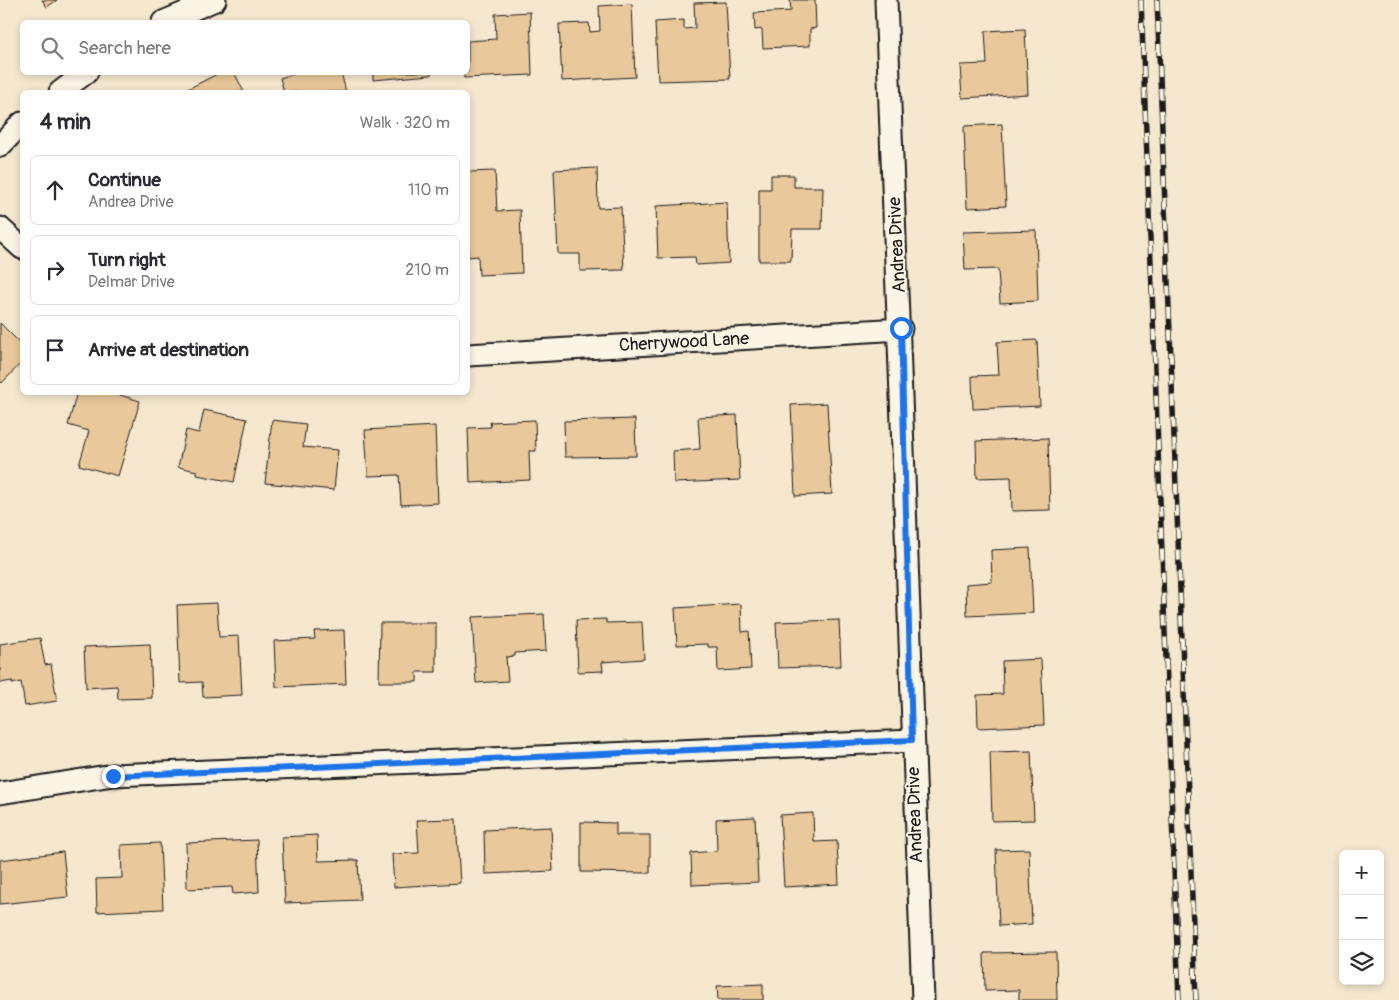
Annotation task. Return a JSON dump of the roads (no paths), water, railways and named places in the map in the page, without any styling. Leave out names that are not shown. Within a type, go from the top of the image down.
[{"type":"street","points":[[168,20],[215,0]]},
{"type":"street","name":"Andrea Drive","points":[[886,0],[901,328],[912,740],[923,1000]]},
{"type":"street","points":[[63,90],[83,75]]},
{"type":"street","points":[[0,146],[20,126]]},
{"type":"street","points":[[0,228],[20,246]]},
{"type":"street","name":"Cherrywood Lane","points":[[470,355],[901,328]]},
{"type":"street","points":[[0,794],[113,776],[912,740]]},
{"type":"railway","points":[[1141,0],[1179,1000]]},
{"type":"railway","points":[[1157,0],[1196,1000]]}]
